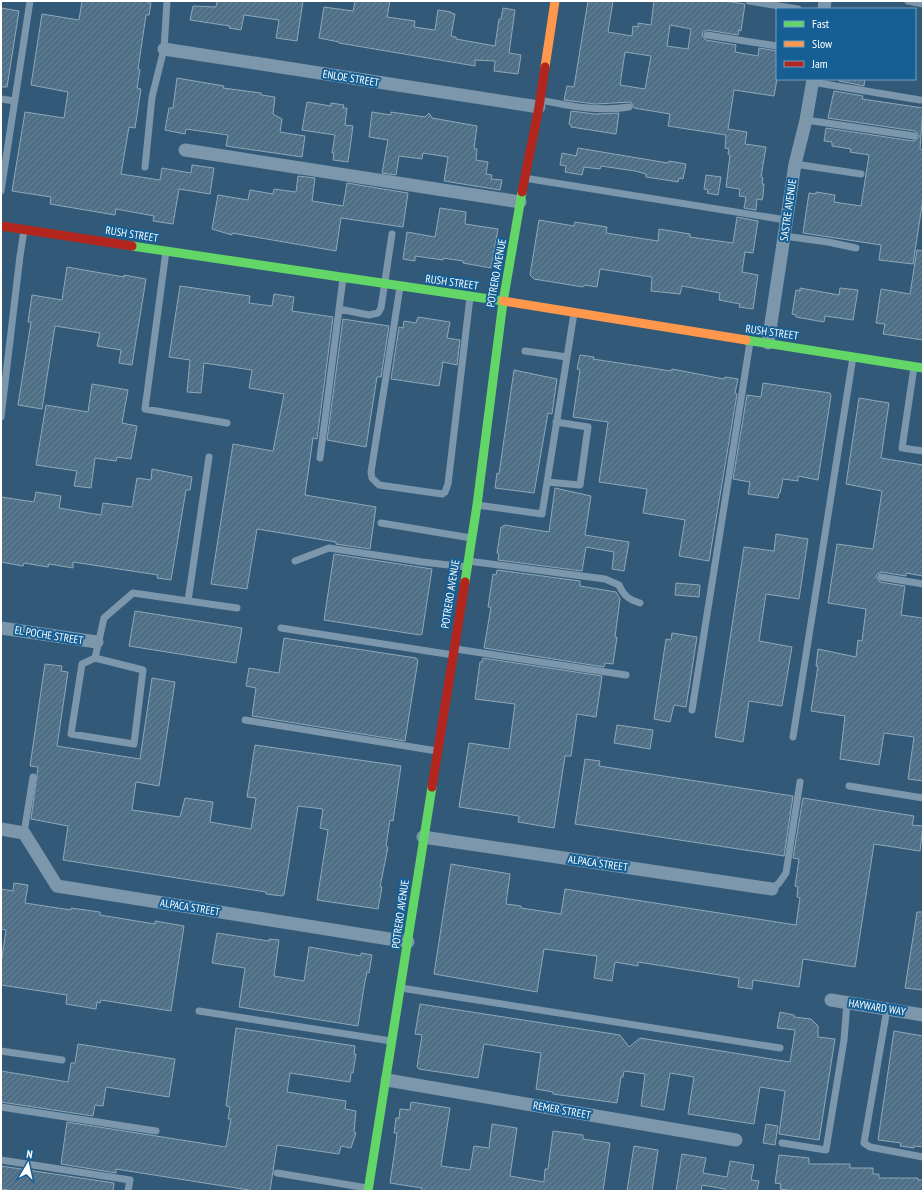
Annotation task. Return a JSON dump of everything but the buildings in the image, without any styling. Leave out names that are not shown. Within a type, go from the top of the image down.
[{"type":"street","name":"POTRERO AVENUE","points":[[368,1190],[387,1080],[423,837],[472,538],[503,302],[524,178],[540,104],[555,1]]},
{"type":"street","name":"ENLOE STREET","points":[[164,49],[540,104]]},
{"type":"street","name":"SASTRE AVENUE","points":[[768,343],[795,164],[806,120],[813,81]]},
{"type":"street","points":[[185,150],[520,202]]},
{"type":"street","name":"RUSH STREET","points":[[1,226],[470,296],[918,367]]},
{"type":"street","name":"EL POCHE STREET","points":[[1,628],[97,642]]},
{"type":"street","points":[[1,830],[24,833]]},
{"type":"street","name":"ALPACA STREET","points":[[24,833],[57,886],[408,942]]},
{"type":"street","name":"ALPACA STREET","points":[[423,837],[772,889]]},
{"type":"street","name":"HAYWARD WAY","points":[[831,1000],[923,1015]]},
{"type":"street","name":"REMER STREET","points":[[387,1080],[736,1140]]},
{"type":"lane","points":[[1,191],[30,1]]},
{"type":"lane","points":[[145,167],[152,98],[164,49],[167,1]]},
{"type":"lane","points":[[749,1],[792,8]]},
{"type":"lane","points":[[908,1],[923,4]]},
{"type":"lane","points":[[707,34],[776,46]]},
{"type":"lane","points":[[813,81],[920,100]]},
{"type":"lane","points":[[1,99],[15,101]]},
{"type":"lane","points":[[540,104],[612,110],[629,107]]},
{"type":"lane","points":[[806,120],[914,136]]},
{"type":"lane","points":[[795,164],[861,174]]},
{"type":"lane","points":[[524,178],[786,220]]},
{"type":"lane","points":[[1,417],[24,230]]},
{"type":"lane","points":[[339,309],[369,315],[378,313],[381,308],[392,234]]},
{"type":"lane","points":[[784,236],[828,242],[856,248]]},
{"type":"lane","points":[[166,251],[145,409],[227,423]]},
{"type":"lane","points":[[320,458],[343,278]]},
{"type":"lane","points":[[400,286],[371,472],[372,478],[379,485],[442,494],[446,492],[448,484],[470,296]]},
{"type":"lane","points":[[477,505],[542,514],[574,313]]},
{"type":"lane","points":[[692,710],[750,341]]},
{"type":"lane","points":[[524,351],[567,357]]},
{"type":"lane","points":[[793,737],[853,357]]},
{"type":"lane","points":[[918,367],[902,448],[923,451]]},
{"type":"lane","points":[[547,482],[580,486],[588,427],[556,422]]},
{"type":"lane","points":[[188,601],[209,457]]},
{"type":"lane","points":[[381,523],[472,538]]},
{"type":"lane","points":[[295,560],[329,548],[422,562],[467,564],[605,579],[619,585],[627,598],[640,603]]},
{"type":"lane","points":[[881,577],[923,584]]},
{"type":"lane","points":[[95,658],[97,642],[104,618],[133,593],[237,608]]},
{"type":"lane","points":[[281,628],[626,675]]},
{"type":"lane","points":[[95,658],[143,670],[134,744],[71,734],[82,664],[95,658]]},
{"type":"lane","points":[[244,720],[437,751]]},
{"type":"lane","points":[[24,833],[33,777]]},
{"type":"lane","points":[[772,889],[779,883],[786,873],[800,782]]},
{"type":"lane","points":[[849,786],[923,798]]},
{"type":"lane","points":[[401,988],[780,1048]]},
{"type":"lane","points":[[782,1143],[826,1150],[844,1040],[847,1003]]},
{"type":"lane","points":[[887,1009],[864,1143],[870,1147],[923,1157]]},
{"type":"lane","points":[[199,1011],[393,1042]]},
{"type":"lane","points":[[1,1051],[62,1060]]},
{"type":"lane","points":[[1,1107],[156,1131]]},
{"type":"lane","points":[[1,1160],[130,1180],[128,1191]]},
{"type":"lane","points":[[277,1173],[368,1190]]},
{"type":"traffic: fast","points":[[465,582],[477,505],[503,302],[522,192]]},
{"type":"traffic: fast","points":[[132,246],[503,301]]},
{"type":"traffic: fast","points":[[746,340],[923,368]]},
{"type":"traffic: fast","points":[[368,1191],[432,787]]},
{"type":"traffic: slow","points":[[545,67],[555,1]]},
{"type":"traffic: slow","points":[[503,301],[746,340]]},
{"type":"traffic: jam","points":[[522,192],[539,107],[545,67]]},
{"type":"traffic: jam","points":[[1,226],[132,246]]},
{"type":"traffic: jam","points":[[432,787],[465,582]]}]
